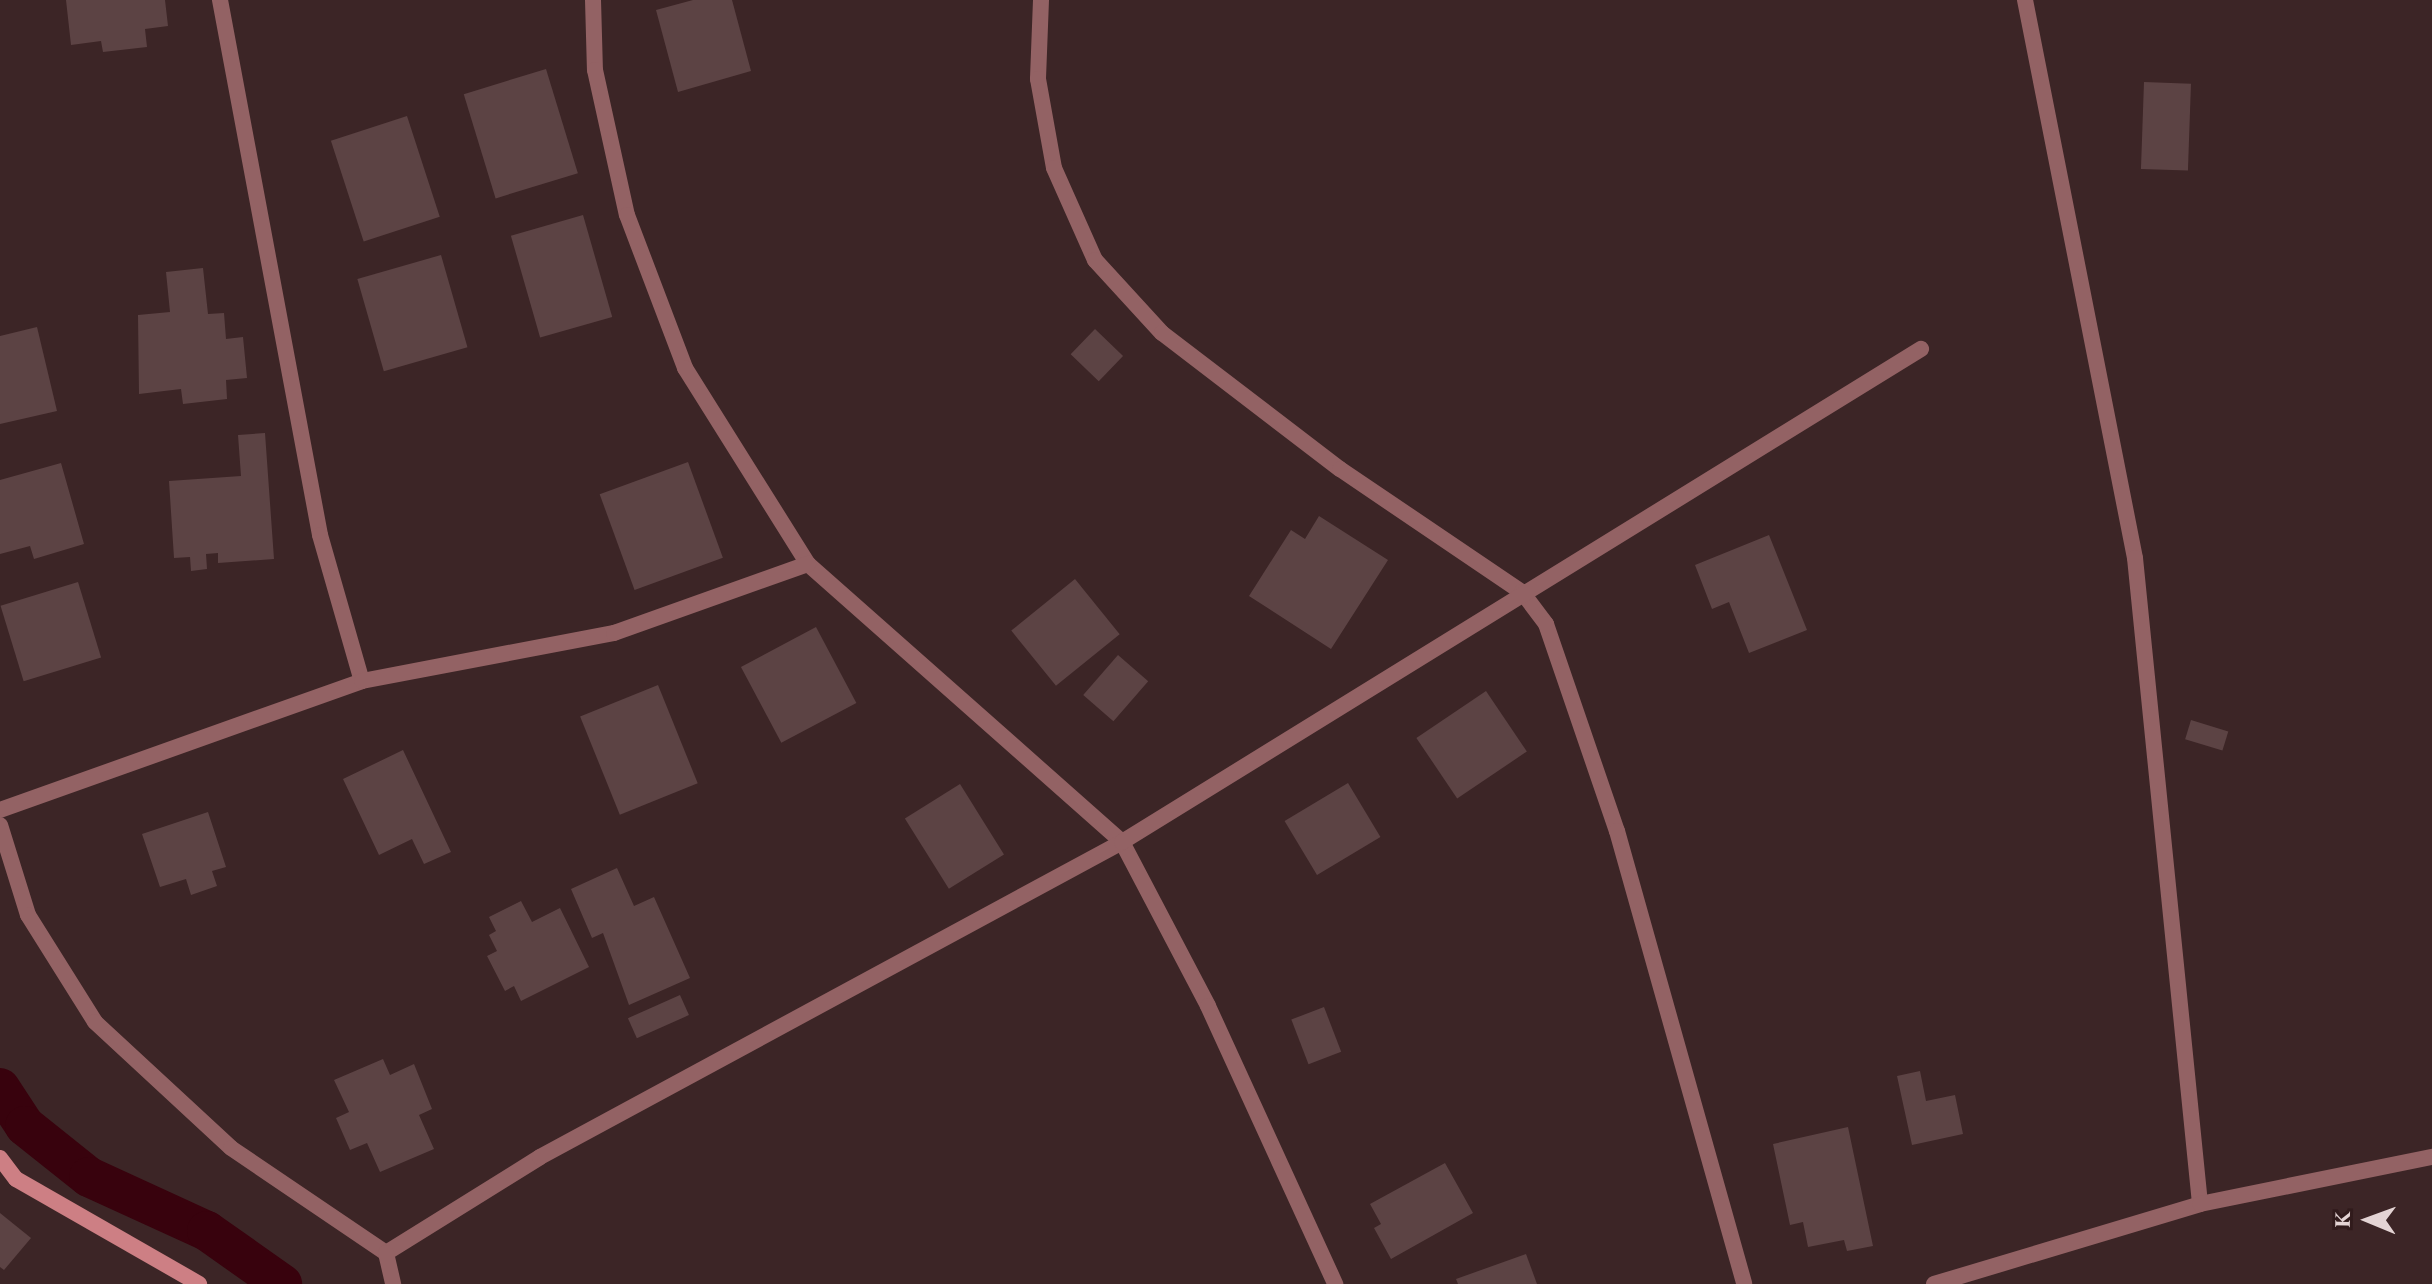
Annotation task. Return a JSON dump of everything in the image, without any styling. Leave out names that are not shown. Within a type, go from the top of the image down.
[{"type":"street","points":[[220,0],[320,535],[362,681]]},
{"type":"street","points":[[593,0],[595,70],[627,215],[685,368],[808,564],[1122,842],[1208,1006],[1335,1284]]},
{"type":"street","points":[[1041,0],[1038,79],[1054,168],[1095,260],[1162,333],[1340,469],[1522,592],[1546,624],[1617,831],[1744,1284]]},
{"type":"street","points":[[2025,0],[2135,558],[2200,1204]]},
{"type":"street","points":[[386,1253],[540,1157],[1122,842],[1522,592],[1921,349]]},
{"type":"street","points":[[0,810],[362,681],[614,633],[808,564]]},
{"type":"street","points":[[0,825],[28,915],[95,1022],[231,1148],[386,1253],[393,1284]]},
{"type":"street","points":[[1934,1284],[2200,1204],[2432,1157]]},
{"type":"street","points":[[0,1158],[16,1179],[199,1284]]},
{"type":"building","points":[[66,0],[165,0],[168,26],[145,29],[147,47],[103,52],[101,41],[71,45]]},
{"type":"building","points":[[693,0],[732,0],[751,71],[678,92],[656,10]]},
{"type":"building","points":[[546,69],[578,173],[496,198],[464,94]]},
{"type":"building","points":[[2144,82],[2191,84],[2188,171],[2141,169]]},
{"type":"building","points":[[407,116],[440,217],[364,242],[331,141]]},
{"type":"building","points":[[583,215],[612,317],[540,338],[511,236]]},
{"type":"building","points":[[441,255],[467,347],[384,371],[357,279]]},
{"type":"building","points":[[203,268],[208,314],[224,313],[226,339],[243,337],[247,378],[226,380],[227,399],[183,404],[181,389],[139,394],[138,315],[170,312],[166,272]]},
{"type":"building","points":[[37,327],[57,411],[0,424],[0,336]]},
{"type":"building","points":[[1095,329],[1123,356],[1099,381],[1071,354]]},
{"type":"building","points":[[265,433],[274,559],[218,563],[218,553],[206,554],[207,569],[191,571],[190,557],[174,558],[169,481],[241,476],[238,435]]},
{"type":"building","points":[[688,462],[723,558],[635,590],[600,494]]},
{"type":"building","points":[[61,463],[84,544],[34,559],[30,546],[0,554],[0,480]]},
{"type":"building","points":[[1319,516],[1388,560],[1331,649],[1249,596],[1291,530],[1305,539]]},
{"type":"building","points":[[1769,535],[1807,630],[1749,653],[1729,602],[1712,609],[1695,565]]},
{"type":"building","points":[[1075,579],[1120,634],[1056,686],[1011,631]]},
{"type":"building","points":[[78,582],[101,658],[24,681],[1,606]]},
{"type":"building","points":[[816,627],[856,703],[781,743],[741,667]]},
{"type":"building","points":[[1118,655],[1148,681],[1113,721],[1083,695]]},
{"type":"building","points":[[658,685],[698,783],[620,815],[580,716]]},
{"type":"building","points":[[1486,691],[1527,752],[1457,798],[1416,738]]},
{"type":"building","points":[[2191,720],[2228,731],[2222,751],[2185,739]]},
{"type":"building","points":[[403,750],[451,852],[424,864],[412,839],[379,855],[343,779]]},
{"type":"building","points":[[1348,783],[1380,837],[1317,875],[1285,821]]},
{"type":"building","points":[[960,784],[1004,854],[949,889],[905,818]]},
{"type":"building","points":[[208,812],[226,867],[212,871],[217,886],[191,895],[186,879],[160,887],[142,834]]},
{"type":"building","points":[[617,868],[634,906],[654,897],[690,978],[629,1005],[603,933],[592,938],[571,889]]},
{"type":"building","points":[[521,901],[532,922],[560,908],[589,967],[521,1001],[514,986],[505,991],[487,956],[497,951],[489,935],[496,931],[489,917]]},
{"type":"building","points":[[680,995],[689,1015],[637,1038],[628,1018]]},
{"type":"building","points":[[1324,1007],[1341,1052],[1309,1064],[1291,1020]]},
{"type":"building","points":[[383,1059],[390,1075],[414,1064],[432,1109],[419,1115],[434,1149],[380,1172],[367,1143],[350,1150],[336,1118],[349,1112],[334,1080]]},
{"type":"building","points":[[1920,1071],[1926,1101],[1955,1095],[1963,1134],[1912,1145],[1897,1076]]},
{"type":"building","points":[[1848,1127],[1873,1246],[1847,1251],[1844,1240],[1808,1247],[1803,1222],[1790,1225],[1773,1144]]},
{"type":"building","points":[[1445,1163],[1473,1213],[1391,1259],[1374,1228],[1381,1224],[1370,1204]]},
{"type":"building","points":[[0,1213],[31,1238],[4,1270],[0,1267]]},
{"type":"building","points":[[1526,1254],[1537,1284],[1458,1284],[1456,1279]]},
{"type":"waterway","points":[[0,1088],[25,1126],[89,1177],[207,1231],[282,1284]]}]
